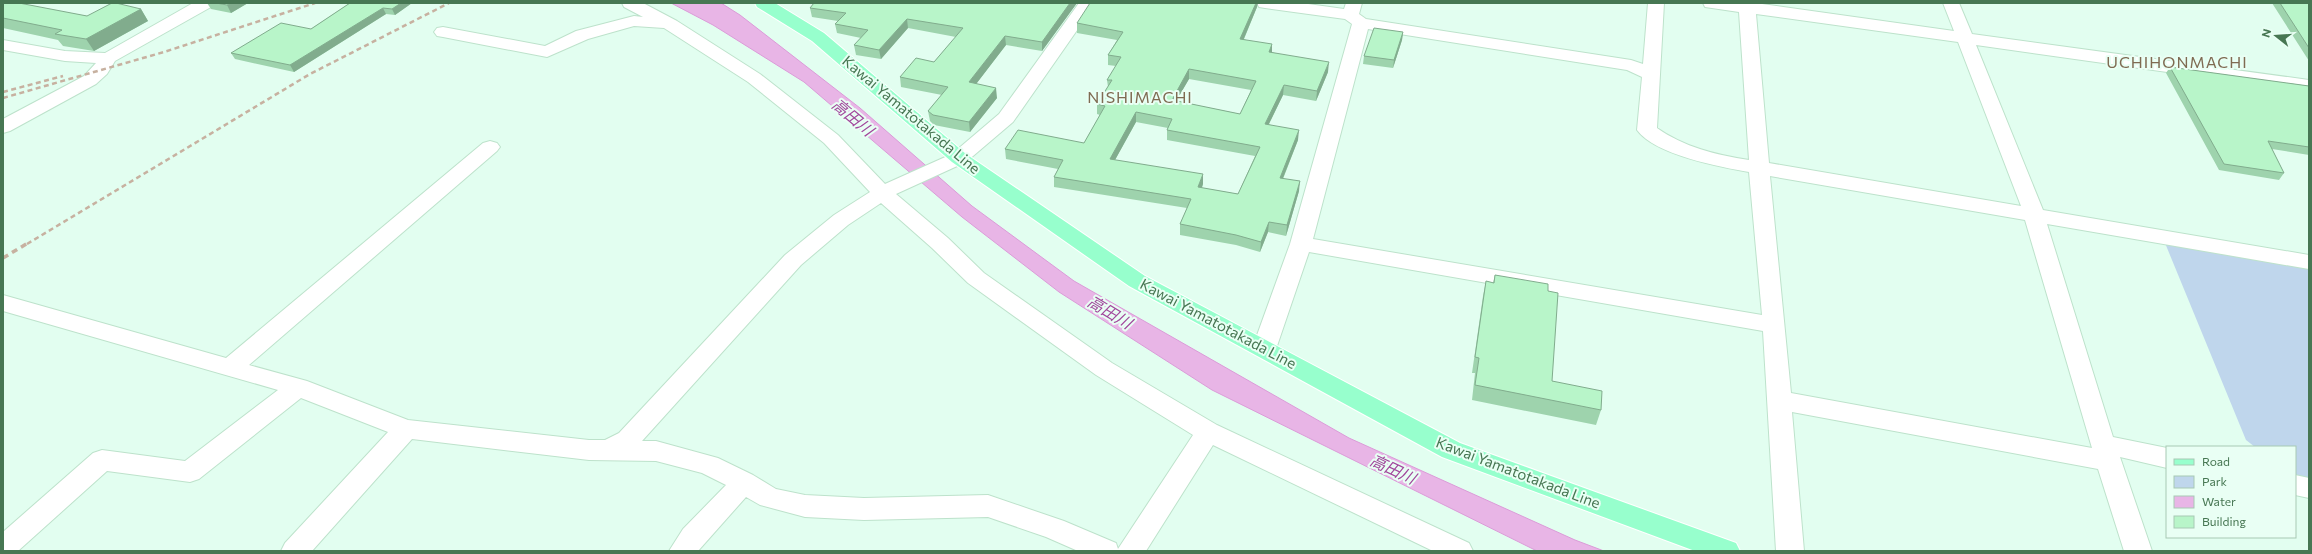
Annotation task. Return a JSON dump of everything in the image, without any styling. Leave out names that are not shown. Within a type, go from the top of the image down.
[{"type":"main road","name":"Kawai Yamatotakada Line","points":[[763,3],[818,37],[953,160],[1137,280],[1451,450],[1726,551]]},
{"type":"street","points":[[3,127],[90,80],[101,70],[108,58],[205,3]]},
{"type":"street","points":[[630,3],[671,25],[754,78],[831,139],[882,193],[940,243],[976,278],[1104,369],[1208,432],[1459,551]]},
{"type":"street","points":[[608,450],[628,440],[793,260],[841,220],[882,193],[953,160],[1006,118],[1088,3]]},
{"type":"street","points":[[1265,3],[1355,14],[1631,65],[1651,74]]},
{"type":"street","points":[[1656,3],[1647,130],[1664,142],[1713,160],[2309,262]]},
{"type":"street","points":[[1711,3],[1747,5],[2309,86]]},
{"type":"street","points":[[1951,3],[2034,214],[2106,452],[2138,551]]},
{"type":"street","points":[[1747,5],[1759,168],[1774,324],[1790,551]]},
{"type":"street","points":[[1264,349],[1301,244],[1355,14]]},
{"type":"street","points":[[442,32],[547,52],[582,35],[634,21],[671,25]]},
{"type":"street","points":[[3,45],[65,56],[108,58]]},
{"type":"street","points":[[230,368],[490,147]]},
{"type":"street","points":[[1301,244],[1774,324]]},
{"type":"street","points":[[4,303],[298,387],[406,429],[589,450],[656,451],[709,465],[744,482],[769,498],[805,506],[864,509],[988,506],[1055,529],[1106,551]]},
{"type":"street","points":[[3,548],[102,460],[190,472],[298,387]]},
{"type":"street","points":[[1779,400],[2106,452],[2166,458]]},
{"type":"street","points":[[296,551],[406,429]]},
{"type":"street","points":[[1131,551],[1208,432]]},
{"type":"street","points":[[683,551],[693,537],[744,482]]},
{"type":"street","points":[[2296,485],[2309,488]]},
{"type":"green space","points":[[2165,243],[2309,268],[2309,482],[2296,475],[2296,446],[2254,446],[2246,440]]},
{"type":"water","name":"高田川","points":[[671,3],[721,3],[740,15],[860,108],[972,206],[1074,281],[1349,438],[1575,540],[1604,551],[1537,551],[1212,390],[1059,292],[962,217],[804,82],[713,25]]},
{"type":"building","points":[[3,3],[19,3],[87,16],[112,3],[141,9],[86,39],[55,34],[62,30],[3,18]]},
{"type":"building","points":[[216,3],[231,3],[227,5]]},
{"type":"building","points":[[350,3],[401,3],[392,9],[383,8],[290,65],[231,53],[281,23],[311,29]]},
{"type":"building","points":[[814,3],[1070,3],[1042,42],[1005,36],[969,82],[996,88],[969,122],[933,115],[928,111],[948,87],[900,77],[916,58],[934,62],[963,28],[907,19],[879,50],[854,45],[868,30],[835,24],[846,13],[810,8]]},
{"type":"building","points":[[1090,3],[1256,3],[1240,39],[1272,44],[1269,52],[1329,62],[1317,91],[1284,85],[1265,124],[1299,130],[1280,178],[1300,181],[1287,225],[1269,222],[1261,242],[1236,235],[1180,224],[1191,199],[1054,177],[1063,160],[1005,149],[1018,130],[1084,143],[1105,106],[1097,104],[1112,80],[1107,80],[1121,57],[1108,55],[1123,32],[1077,23]],"holes":[[[1189,69],[1256,81],[1240,114],[1172,100]],[[1136,112],[1172,119],[1167,130],[1260,147],[1238,194],[1198,187],[1203,174],[1110,159]]]},
{"type":"building","points":[[2280,3],[2309,3],[2309,48]]},
{"type":"building","points":[[1374,28],[1403,32],[1394,60],[1364,56]]},
{"type":"building","points":[[2170,67],[2309,86],[2309,147],[2268,141],[2284,173],[2224,164]]},
{"type":"building","points":[[1495,275],[1548,284],[1548,291],[1558,293],[1552,381],[1602,391],[1601,410],[1475,385],[1479,358],[1475,357],[1486,281],[1494,283]]},
{"type":"railway","points":[[3,98],[164,52],[315,3]]},
{"type":"railway","points":[[27,244],[310,74],[449,3]]},
{"type":"railway","points":[[3,92],[63,76]]},
{"type":"railway","points":[[3,258],[28,243]]},
{"type":"district","name":"UCHIHONMACHI","points":[[2177,62]]},
{"type":"district","name":"NISHIMACHI","points":[[1140,97]]}]
